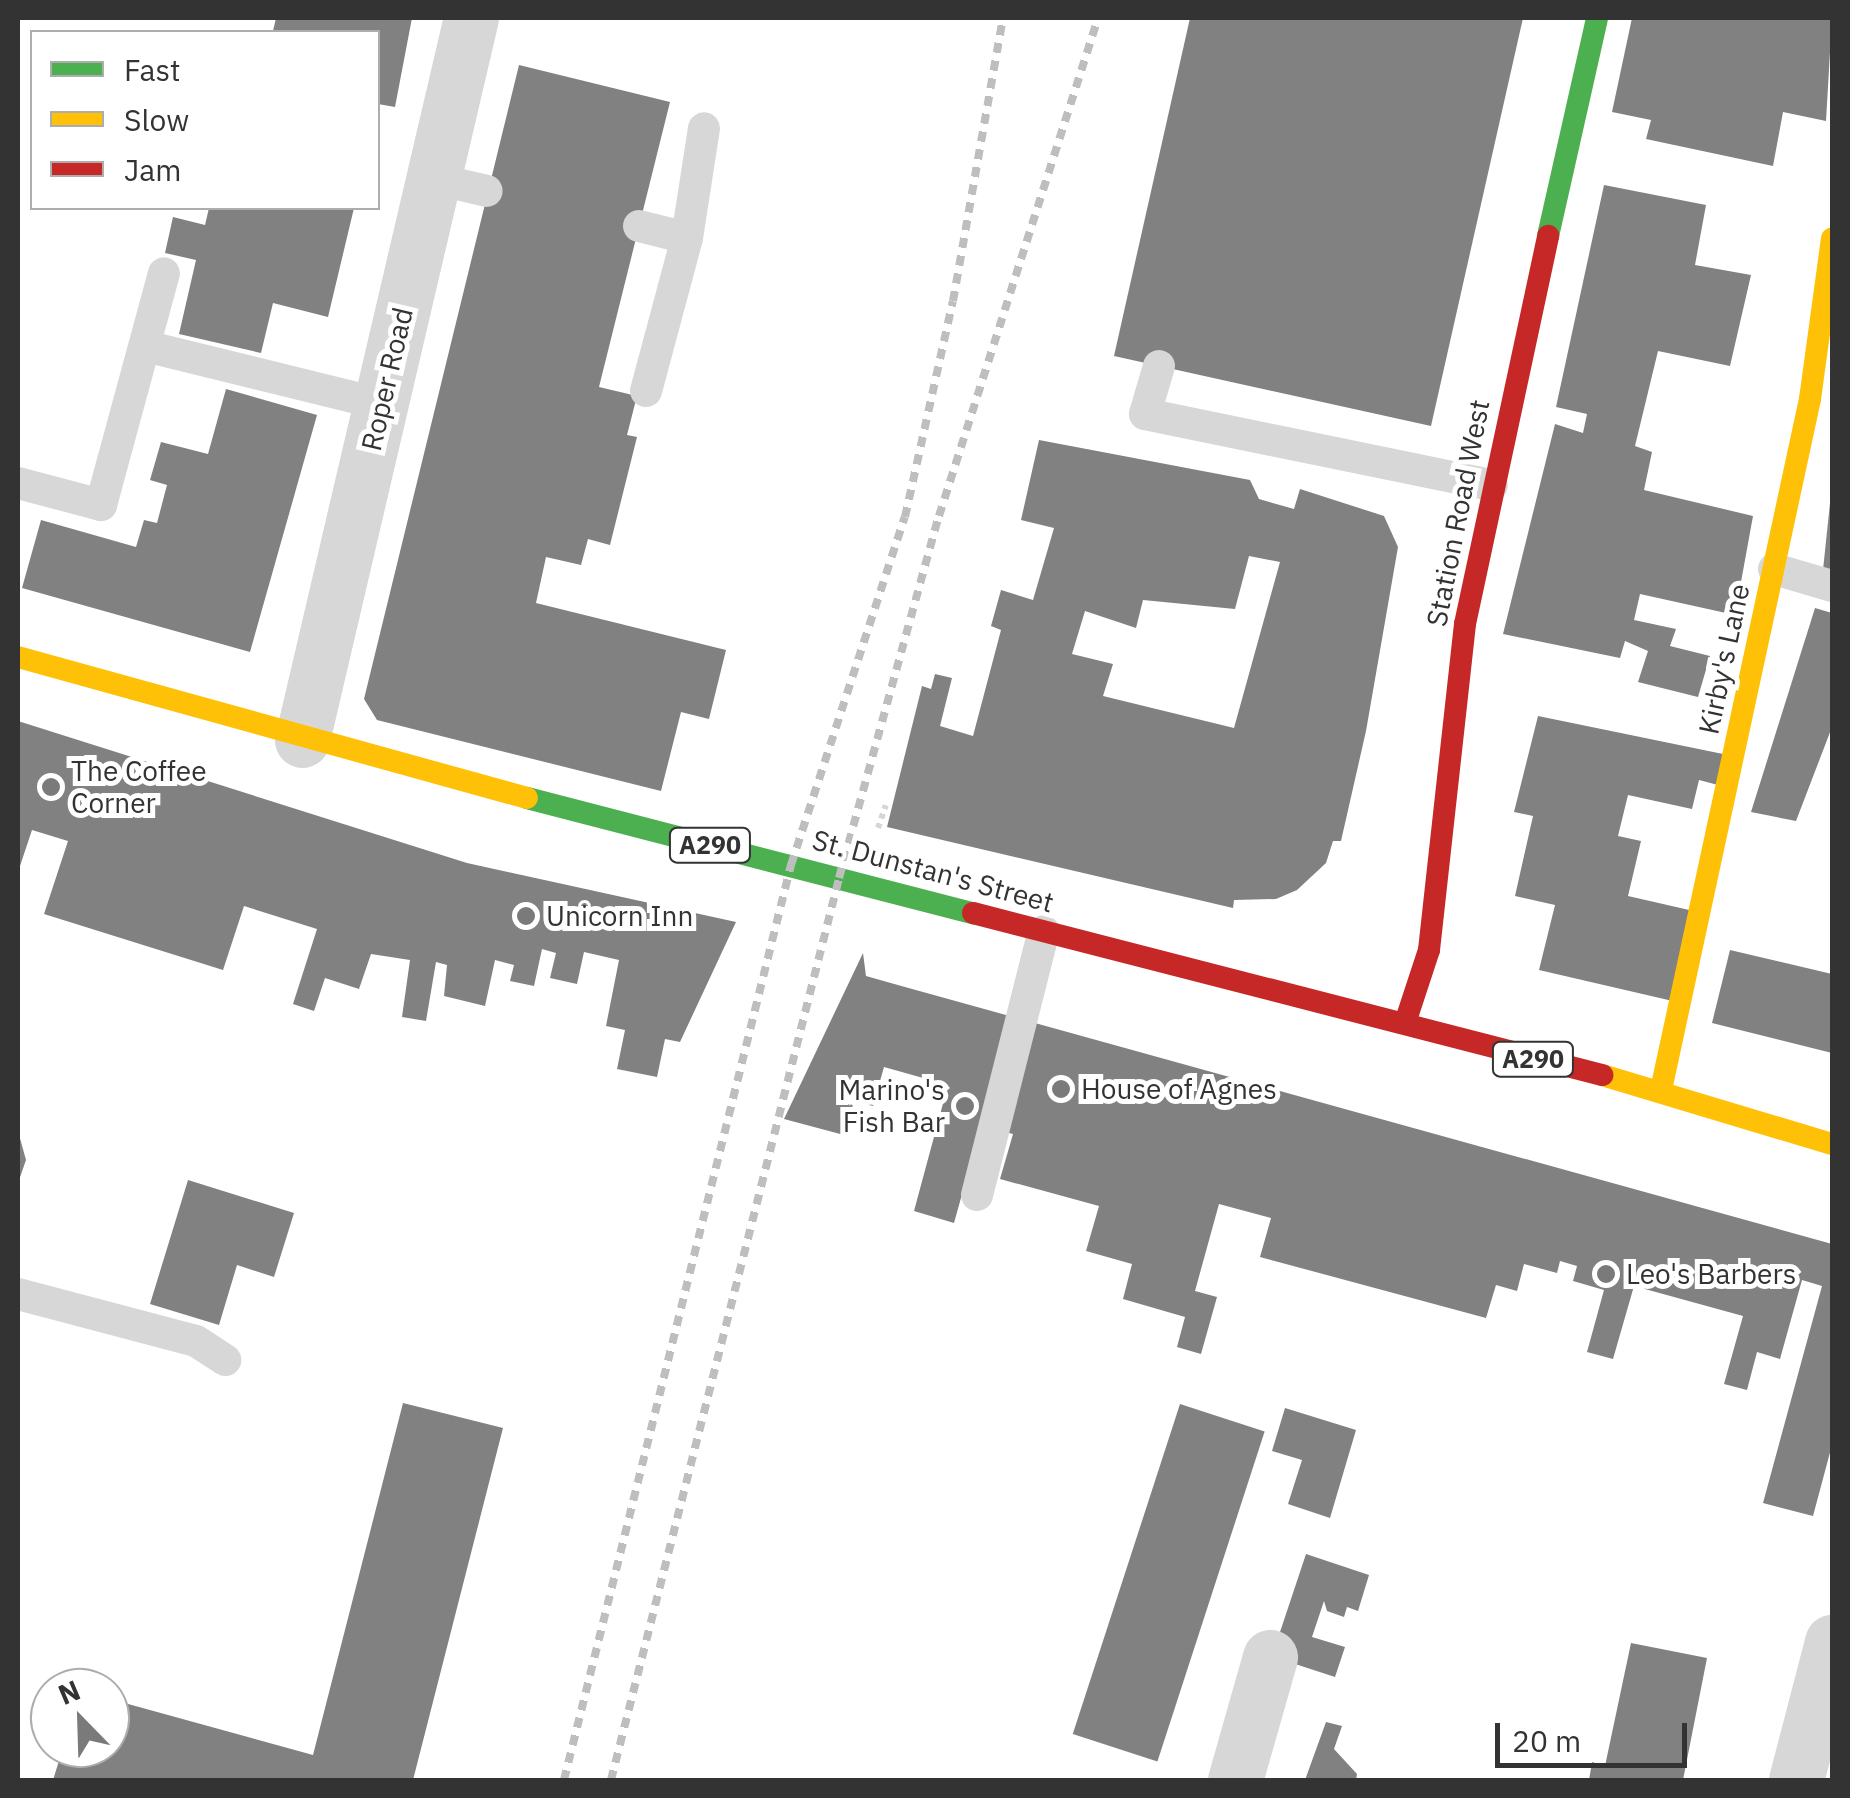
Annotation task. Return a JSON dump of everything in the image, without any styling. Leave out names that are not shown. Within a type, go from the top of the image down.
[{"type":"main road","name":"Station Road West","points":[[1405,1023],[1429,950],[1465,624],[1492,485],[1597,18]]},
{"type":"main road","name":"Kirby's Lane","points":[[1662,1090],[1810,399],[1832,238]]},
{"type":"main road","name":"St. Dunstan's Street","points":[[18,657],[302,740],[1662,1090],[1832,1144]]},
{"type":"street","name":"Roper Road","points":[[302,740],[471,18]]},
{"type":"street","points":[[1796,1780],[1832,1642]]},
{"type":"street","points":[[1235,1780],[1270,1657]]},
{"type":"lane","points":[[646,391],[687,238],[704,128]]},
{"type":"lane","points":[[434,179],[487,191]]},
{"type":"lane","points":[[639,226],[687,238]]},
{"type":"lane","points":[[18,483],[101,505],[164,273]]},
{"type":"lane","points":[[144,346],[381,404]]},
{"type":"lane","points":[[1158,366],[1144,414],[1492,485]]},
{"type":"lane","points":[[1774,569],[1832,586]]},
{"type":"lane","points":[[977,1195],[1044,930]]},
{"type":"lane","points":[[18,1294],[196,1341],[225,1360]]},
{"type":"path","points":[[876,833],[886,806]]},
{"type":"building","points":[[276,18],[412,18],[395,107],[380,104],[380,30],[273,30]]},
{"type":"building","points":[[1190,18],[1523,18],[1431,426],[1114,356]]},
{"type":"building","points":[[1632,18],[1832,18],[1826,121],[1783,112],[1773,166],[1646,139],[1651,120],[1612,112]]},
{"type":"building","points":[[519,65],[670,102],[599,387],[637,396],[627,435],[637,437],[610,545],[588,539],[581,565],[546,557],[536,603],[726,650],[709,719],[681,712],[661,791],[377,720],[364,699]]},
{"type":"building","points":[[1604,185],[1706,205],[1695,265],[1751,275],[1730,366],[1658,351],[1635,446],[1652,452],[1644,490],[1753,516],[1735,615],[1640,594],[1634,620],[1676,629],[1670,646],[1710,656],[1698,697],[1638,682],[1648,651],[1625,641],[1620,658],[1503,634],[1555,424],[1583,433],[1587,414],[1556,407]]},
{"type":"building","points":[[209,210],[354,210],[328,317],[273,303],[261,353],[179,334],[196,260],[165,253],[173,217],[205,225]]},
{"type":"building","points":[[226,389],[317,415],[250,652],[22,588],[41,520],[136,547],[144,520],[157,523],[167,485],[150,480],[161,442],[208,454]]},
{"type":"building","points":[[1039,440],[1250,480],[1259,499],[1294,509],[1300,489],[1384,516],[1398,547],[1366,731],[1341,841],[1333,841],[1326,863],[1297,890],[1276,899],[1234,900],[1233,908],[887,827],[922,686],[931,689],[935,674],[952,678],[940,726],[973,736],[1001,630],[991,626],[1001,590],[1033,600],[1054,528],[1021,520]],"holes":[[[1249,556],[1280,562],[1234,728],[1103,696],[1113,664],[1072,654],[1085,611],[1136,628],[1143,600],[1235,609]]]},
{"type":"building","points":[[1832,503],[1832,573],[1823,570]]},
{"type":"building","points":[[1815,608],[1832,613],[1832,727],[1796,821],[1751,812]]},
{"type":"building","points":[[1538,716],[1723,754],[1718,785],[1699,780],[1692,809],[1628,795],[1618,836],[1641,841],[1628,896],[1698,912],[1677,1002],[1539,970],[1555,905],[1515,896],[1533,816],[1514,812]]},
{"type":"building","points":[[18,721],[467,863],[736,922],[680,1042],[665,1039],[657,1077],[617,1069],[625,1030],[606,1026],[619,960],[584,952],[577,984],[550,978],[556,953],[542,949],[534,986],[510,981],[514,965],[495,960],[485,1006],[444,996],[447,965],[436,962],[426,1021],[402,1017],[410,960],[371,954],[359,989],[325,978],[314,1011],[293,1004],[317,929],[244,906],[223,970],[44,914],[68,841],[32,830],[18,872]]},
{"type":"building","points":[[1730,950],[1832,974],[1832,1053],[1712,1023]]},
{"type":"building","points":[[863,953],[866,976],[1832,1244],[1832,1445],[1813,1516],[1763,1503],[1822,1286],[1802,1280],[1780,1359],[1757,1352],[1747,1390],[1724,1384],[1743,1316],[1634,1286],[1613,1359],[1587,1352],[1604,1290],[1573,1281],[1577,1266],[1560,1261],[1557,1273],[1524,1264],[1517,1291],[1496,1285],[1486,1318],[1260,1257],[1271,1218],[1219,1204],[1195,1291],[1217,1297],[1201,1354],[1177,1347],[1185,1317],[1123,1299],[1132,1264],[1086,1251],[1099,1206],[1000,1179],[1013,1134],[981,1126],[954,1223],[914,1211],[948,1085],[884,1067],[873,1106],[854,1101],[844,1135],[784,1119]]},
{"type":"building","points":[[18,1131],[26,1160],[18,1183]]},
{"type":"building","points":[[188,1180],[294,1213],[274,1277],[237,1265],[219,1325],[150,1304]]},
{"type":"building","points":[[403,1403],[503,1428],[413,1780],[53,1780],[57,1768],[130,1768],[130,1705],[313,1755]]},
{"type":"building","points":[[1180,1404],[1265,1432],[1157,1762],[1073,1734]]},
{"type":"building","points":[[1285,1408],[1356,1430],[1330,1518],[1288,1504],[1302,1460],[1272,1451]]},
{"type":"building","points":[[1306,1554],[1369,1575],[1358,1611],[1347,1607],[1344,1617],[1327,1611],[1324,1601],[1312,1637],[1345,1647],[1335,1677],[1286,1661],[1293,1642],[1278,1638]]},
{"type":"building","points":[[1631,1643],[1707,1658],[1683,1780],[1589,1780],[1592,1762],[1605,1766]]},
{"type":"building","points":[[1326,1722],[1342,1726],[1334,1749],[1357,1774],[1356,1780],[1305,1780]]},
{"type":"railway","points":[[564,1780],[791,865],[905,517],[953,301],[1003,18]]},
{"type":"railway","points":[[611,1780],[839,878],[939,516],[1098,18]]},
{"type":"traffic: fast","points":[[1548,236],[1597,18]]},
{"type":"traffic: fast","points":[[527,798],[973,913]]},
{"type":"traffic: slow","points":[[1661,1090],[1810,399],[1832,238]]},
{"type":"traffic: slow","points":[[18,657],[527,798]]},
{"type":"traffic: slow","points":[[1602,1075],[1832,1144]]},
{"type":"traffic: jam","points":[[1405,1023],[1429,950],[1465,624],[1548,236]]},
{"type":"traffic: jam","points":[[973,913],[1602,1075]]},
{"type":"place","name":"The Coffee Corner","points":[[51,787]]},
{"type":"place","name":"Unicorn Inn","points":[[526,916]]},
{"type":"place","name":"House of Agnes","points":[[1061,1089]]},
{"type":"place","name":"Marino's Fish Bar","points":[[965,1106]]},
{"type":"place","name":"Leo's Barbers","points":[[1606,1274]]}]
